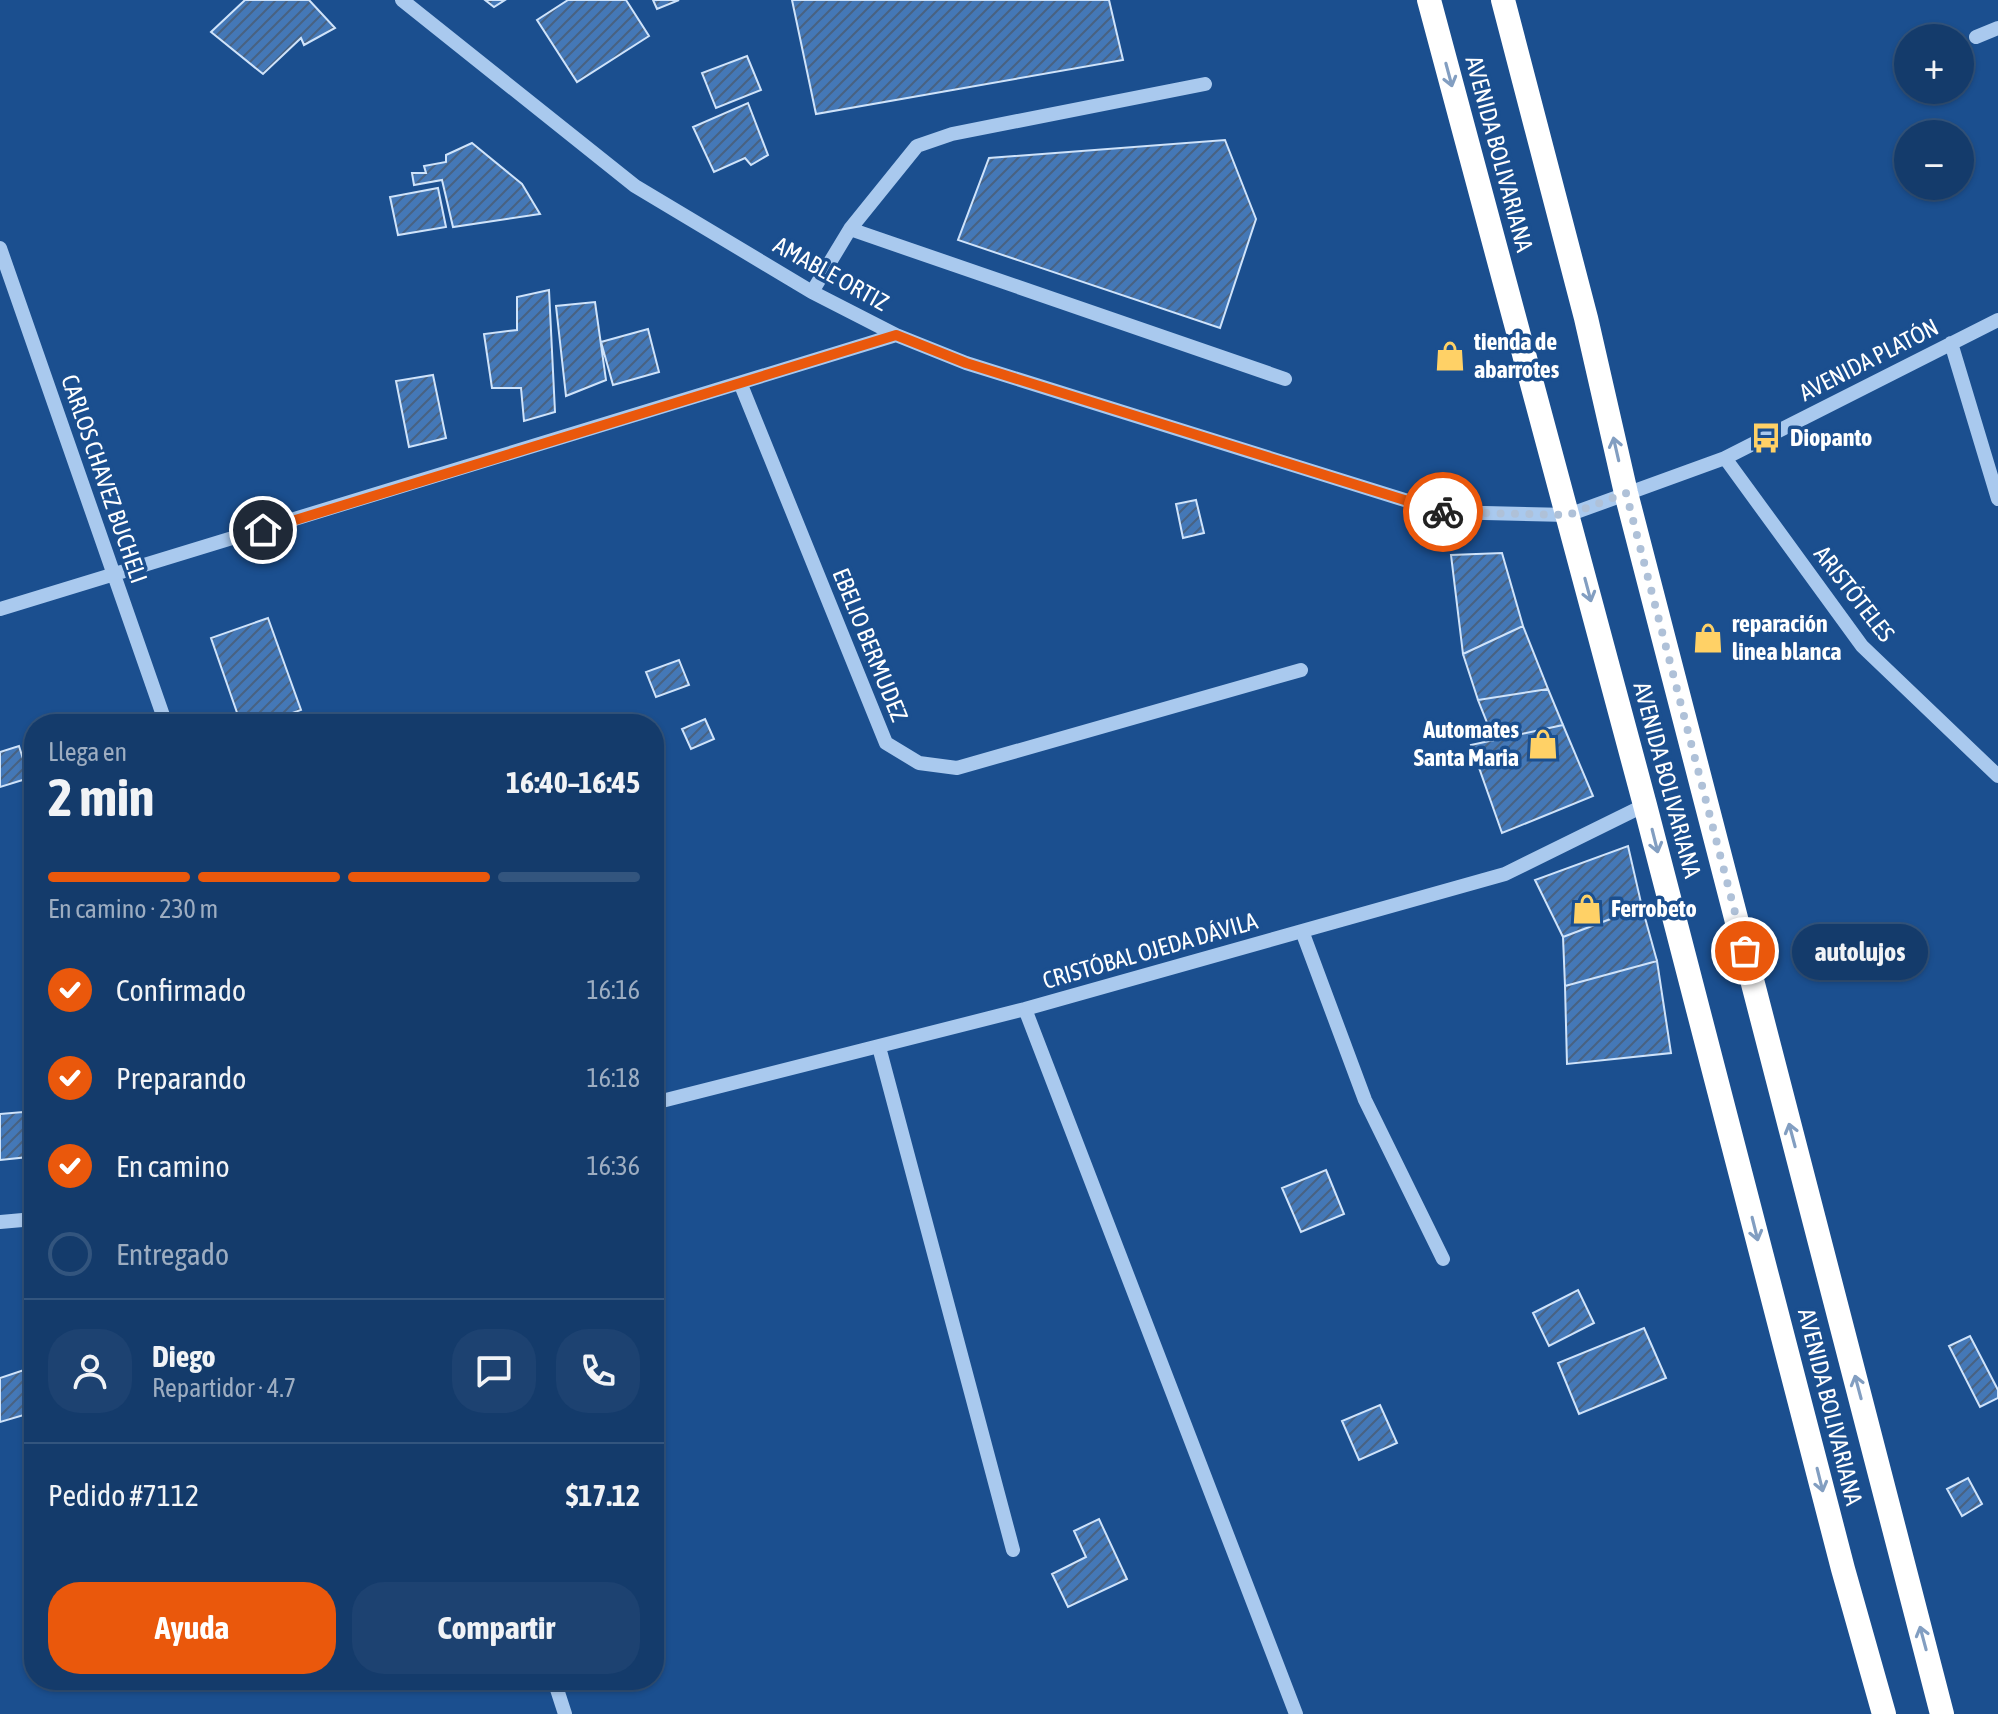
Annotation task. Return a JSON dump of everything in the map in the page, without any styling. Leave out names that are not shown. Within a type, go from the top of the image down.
[{"type":"highway","name":"AVENIDA BOLIVARIANA","points":[[1429,0],[1645,805],[1843,1569],[1884,1714]]},
{"type":"highway","name":"AVENIDA BOLIVARIANA","points":[[1503,0],[1586,318],[1626,493],[1942,1714]]},
{"type":"street","name":"AMABLE ORTIZ","points":[[402,0],[635,186],[812,292],[896,335],[966,363],[1443,512],[1568,515],[1626,493]]},
{"type":"street","points":[[1976,37],[1998,28]]},
{"type":"street","points":[[812,292],[850,229],[917,146],[952,134],[1205,84]]},
{"type":"street","points":[[850,229],[1285,379]]},
{"type":"street","name":"CARLOS CHAVEZ BUCHELI","points":[[0,248],[163,714]]},
{"type":"street","name":"AVENIDA PLATÓN","points":[[1626,493],[1725,458],[1998,320]]},
{"type":"street","points":[[0,609],[741,385],[896,335]]},
{"type":"street","points":[[1951,343],[1998,499]]},
{"type":"street","name":"EBELIO BERMUDEZ","points":[[741,385],[886,743],[919,763],[957,768],[1301,670]]},
{"type":"street","name":"ARISTÓTELES","points":[[1725,458],[1862,646],[1998,776]]},
{"type":"street","name":"CRISTÓBAL OJEDA DÁVILA","points":[[664,1101],[1025,1009],[1505,874],[1645,805]]},
{"type":"street","points":[[1302,931],[1365,1100],[1443,1259]]},
{"type":"street","points":[[1025,1009],[1296,1714]]},
{"type":"street","points":[[879,1047],[1013,1550]]},
{"type":"street","points":[[0,1222],[24,1220]]},
{"type":"street","points":[[557,1690],[565,1714]]},
{"type":"building","points":[[245,0],[309,0],[335,28],[304,45],[301,38],[263,74],[211,32]]},
{"type":"building","points":[[485,0],[505,0],[494,7]]},
{"type":"building","points":[[568,0],[626,0],[649,36],[577,82],[537,20]]},
{"type":"building","points":[[653,0],[679,0],[657,9]]},
{"type":"building","points":[[792,0],[1109,0],[1123,60],[816,114]]},
{"type":"building","points":[[747,56],[761,90],[716,108],[702,73]]},
{"type":"building","points":[[748,103],[768,155],[751,165],[745,158],[714,172],[693,127]]},
{"type":"building","points":[[1225,140],[1256,219],[1220,328],[958,240],[989,158]]},
{"type":"building","points":[[472,143],[522,184],[540,214],[453,227],[442,180],[414,185],[412,173],[426,173],[424,166],[446,162],[446,155]]},
{"type":"building","points":[[438,188],[446,227],[398,235],[390,197]]},
{"type":"building","points":[[549,290],[555,412],[524,421],[521,388],[492,388],[484,334],[517,330],[517,297]]},
{"type":"building","points":[[595,302],[606,380],[566,396],[556,306]]},
{"type":"building","points":[[648,329],[659,372],[613,385],[601,342]]},
{"type":"building","points":[[433,375],[446,438],[409,447],[396,381]]},
{"type":"building","points":[[1196,500],[1204,533],[1183,538],[1176,504]]},
{"type":"building","points":[[1502,553],[1523,626],[1463,654],[1451,555]]},
{"type":"building","points":[[268,618],[301,710],[290,714],[238,714],[211,638]]},
{"type":"building","points":[[1523,626],[1548,689],[1478,700],[1463,654]]},
{"type":"building","points":[[679,660],[689,685],[656,697],[646,672]]},
{"type":"building","points":[[1548,689],[1563,725],[1494,740],[1478,700]]},
{"type":"building","points":[[705,719],[714,739],[691,749],[682,729]]},
{"type":"building","points":[[1563,725],[1593,796],[1502,833],[1471,745]]},
{"type":"building","points":[[19,746],[24,762],[24,780],[0,787],[0,752]]},
{"type":"building","points":[[1628,846],[1642,907],[1563,937],[1535,880]]},
{"type":"building","points":[[1642,907],[1657,961],[1565,986],[1563,937]]},
{"type":"building","points":[[1657,961],[1671,1053],[1567,1064],[1565,986]]},
{"type":"building","points":[[23,1112],[24,1157],[0,1160],[0,1114]]},
{"type":"building","points":[[1326,1170],[1344,1214],[1301,1232],[1282,1188]]},
{"type":"building","points":[[1578,1290],[1594,1323],[1549,1346],[1533,1313]]},
{"type":"building","points":[[1644,1328],[1666,1378],[1579,1414],[1558,1363]]},
{"type":"building","points":[[1970,1336],[1998,1390],[1998,1398],[1980,1407],[1949,1346]]},
{"type":"building","points":[[24,1370],[24,1415],[0,1422],[0,1378]]},
{"type":"building","points":[[1380,1405],[1397,1443],[1359,1460],[1342,1421]]},
{"type":"building","points":[[1968,1478],[1982,1504],[1962,1516],[1947,1489]]},
{"type":"building","points":[[1099,1519],[1127,1579],[1068,1607],[1052,1574],[1086,1557],[1074,1531]]},
{"type":"way so far","points":[[1443,512],[1568,515],[1626,493],[1745,951]]},
{"type":"place","name":"tienda de abarrotes","points":[[1450,356]]},
{"type":"place","name":"Diopanto","points":[[1766,438]]},
{"type":"place","name":"reparación linea blanca","points":[[1708,638]]},
{"type":"place","name":"Automates Santa Maria","points":[[1543,744]]},
{"type":"place","name":"Ferrobeto","points":[[1587,909]]},
{"type":"place","name":"autolujos","points":[[1745,951]]},
{"type":"route","points":[[263,530],[896,335],[966,363],[1443,512]]}]
